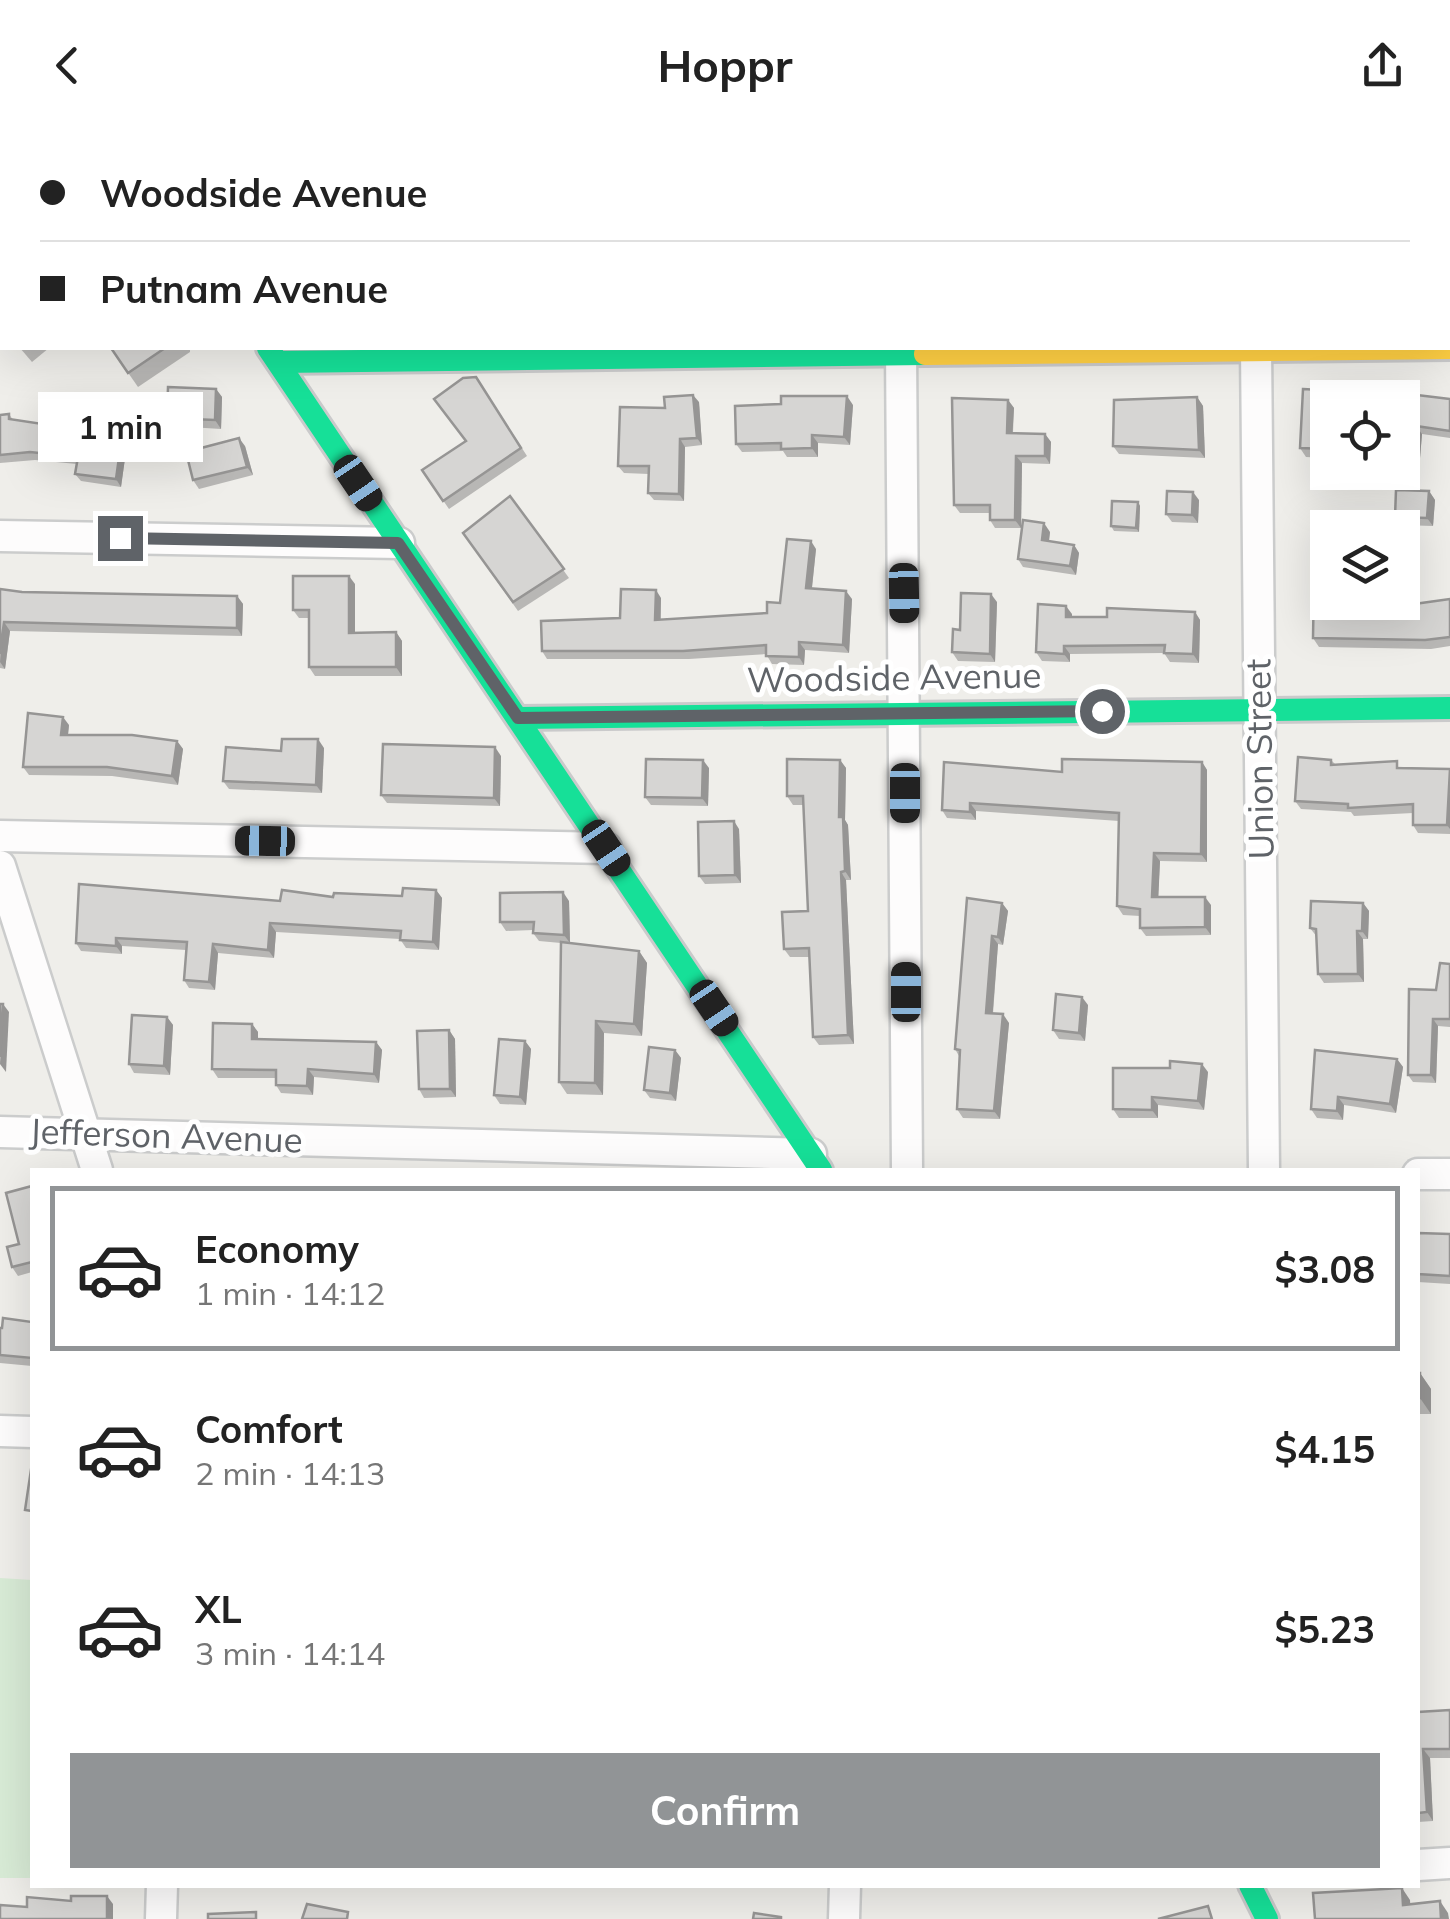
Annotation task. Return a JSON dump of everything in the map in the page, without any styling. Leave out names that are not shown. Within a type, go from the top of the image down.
[{"type":"street","points":[[273,355],[901,350],[908,1168]]},
{"type":"street","name":"Union Street","points":[[1256,350],[1264,1168]]},
{"type":"street","points":[[273,355],[816,1162]]},
{"type":"street","points":[[0,536],[398,543]]},
{"type":"street","name":"Woodside Avenue","points":[[518,718],[1450,708]]},
{"type":"street","points":[[0,836],[606,848]]},
{"type":"street","points":[[0,866],[96,1168]]},
{"type":"street","name":"Jefferson Avenue","points":[[0,1132],[816,1162]]},
{"type":"street","points":[[1420,1174],[1450,1174]]},
{"type":"street","points":[[0,1431],[30,1432]]},
{"type":"street","points":[[1420,1865],[1450,1863]]},
{"type":"street","points":[[161,1919],[162,1888]]},
{"type":"street","points":[[844,1919],[845,1888]]},
{"type":"street","points":[[1251,1888],[1266,1919]]},
{"type":"green space","points":[[0,1578],[30,1580],[30,1878],[0,1878]]},
{"type":"building","points":[[112,350],[162,350],[128,373]]},
{"type":"building","points":[[476,377],[521,448],[443,501],[422,470],[466,441],[434,399],[463,378]]},
{"type":"building","points":[[168,387],[216,389],[215,420],[167,418]]},
{"type":"building","points":[[1303,389],[1310,389],[1310,448],[1300,448]]},
{"type":"building","points":[[693,395],[697,438],[680,439],[679,494],[648,493],[649,466],[618,466],[620,407],[665,408],[664,397]]},
{"type":"building","points":[[1420,395],[1450,399],[1450,431],[1420,427]]},
{"type":"building","points":[[781,396],[847,396],[844,437],[812,435],[812,448],[781,449],[781,443],[736,444],[735,406],[781,404]]},
{"type":"building","points":[[1197,397],[1199,450],[1113,446],[1114,400]]},
{"type":"building","points":[[952,398],[1008,400],[1007,433],[1045,434],[1045,456],[1016,456],[1015,520],[990,520],[990,505],[954,505]]},
{"type":"building","points":[[9,414],[9,419],[122,436],[116,479],[75,474],[78,457],[30,452],[0,455],[0,415]]},
{"type":"building","points":[[239,438],[247,467],[193,480],[186,452]]},
{"type":"building","points":[[1396,490],[1429,491],[1427,518],[1420,518],[1420,510],[1395,510]]},
{"type":"building","points":[[1167,491],[1193,492],[1192,515],[1166,514]]},
{"type":"building","points":[[510,496],[564,569],[513,602],[463,533]]},
{"type":"building","points":[[1112,501],[1138,502],[1136,528],[1111,526]]},
{"type":"building","points":[[1023,520],[1044,523],[1042,540],[1074,545],[1070,566],[1018,559]]},
{"type":"building","points":[[787,539],[811,541],[806,588],[846,591],[843,645],[799,642],[799,657],[766,656],[766,645],[683,651],[542,651],[541,621],[620,618],[621,589],[656,590],[655,620],[767,613],[767,602],[780,603]]},
{"type":"building","points":[[293,576],[349,576],[349,633],[396,632],[396,667],[309,667],[309,610],[293,610]]},
{"type":"building","points":[[0,589],[237,596],[237,628],[4,622],[0,654]]},
{"type":"building","points":[[961,593],[991,594],[990,654],[952,652],[953,629],[960,630]]},
{"type":"building","points":[[1450,599],[1450,637],[1313,638],[1313,620],[1420,620],[1420,603]]},
{"type":"building","points":[[1038,604],[1066,606],[1066,617],[1107,617],[1107,608],[1195,612],[1193,654],[1164,653],[1165,645],[1064,646],[1064,654],[1036,652]]},
{"type":"building","points":[[28,713],[63,717],[61,735],[132,735],[177,741],[172,776],[107,767],[23,767]]},
{"type":"building","points":[[282,739],[318,739],[316,785],[223,781],[226,747],[281,751]]},
{"type":"building","points":[[383,744],[495,747],[494,798],[381,795]]},
{"type":"building","points":[[1298,757],[1331,760],[1331,765],[1397,761],[1397,768],[1450,769],[1447,825],[1413,825],[1413,804],[1348,808],[1348,804],[1295,801]]},
{"type":"building","points":[[646,759],[703,760],[702,798],[645,797]]},
{"type":"building","points":[[787,759],[840,760],[848,1035],[813,1037],[809,948],[784,949],[782,912],[808,911],[803,796],[787,796]]},
{"type":"building","points":[[1062,759],[1202,762],[1201,854],[1154,853],[1152,897],[1205,897],[1205,927],[1140,928],[1140,909],[1117,906],[1119,813],[970,803],[970,812],[942,810],[944,762],[1062,772]]},
{"type":"building","points":[[734,821],[735,875],[699,876],[698,822]]},
{"type":"building","points":[[79,884],[280,901],[282,890],[333,897],[334,893],[402,896],[403,888],[436,890],[433,942],[400,940],[401,931],[270,923],[268,950],[213,944],[209,982],[184,980],[187,942],[116,938],[116,946],[76,943]]},
{"type":"building","points":[[563,892],[564,935],[533,933],[534,922],[500,922],[500,893]]},
{"type":"building","points":[[967,898],[1002,903],[998,937],[992,936],[986,1013],[1003,1014],[994,1111],[957,1109],[960,1050],[955,1049]]},
{"type":"building","points":[[1311,901],[1363,903],[1362,931],[1357,931],[1358,974],[1318,974],[1316,929],[1310,928]]},
{"type":"building","points":[[561,942],[639,951],[634,1024],[596,1021],[595,1083],[559,1082]]},
{"type":"building","points":[[1440,963],[1450,964],[1450,1019],[1433,1019],[1431,1075],[1408,1075],[1409,989],[1436,990]]},
{"type":"building","points":[[1056,994],[1082,997],[1079,1033],[1053,1030]]},
{"type":"building","points":[[0,1004],[3,1004],[0,1057]]},
{"type":"building","points":[[132,1015],[167,1017],[164,1066],[129,1064]]},
{"type":"building","points":[[213,1023],[252,1024],[252,1039],[376,1042],[374,1074],[308,1069],[307,1086],[276,1085],[276,1070],[212,1069]]},
{"type":"building","points":[[449,1030],[450,1089],[419,1089],[417,1031]]},
{"type":"building","points":[[499,1039],[525,1041],[520,1097],[494,1095]]},
{"type":"building","points":[[649,1047],[675,1050],[670,1093],[644,1090]]},
{"type":"building","points":[[1315,1050],[1397,1059],[1390,1104],[1338,1097],[1337,1111],[1311,1109]]},
{"type":"building","points":[[1170,1061],[1202,1064],[1198,1101],[1152,1097],[1152,1110],[1113,1109],[1113,1068],[1170,1068]]},
{"type":"building","points":[[30,1187],[30,1262],[12,1267],[7,1247],[19,1244],[6,1193]]},
{"type":"building","points":[[1420,1233],[1450,1234],[1450,1276],[1420,1274]]},
{"type":"building","points":[[3,1318],[30,1322],[30,1358],[0,1355]]},
{"type":"building","points":[[30,1476],[30,1511],[25,1510]]},
{"type":"building","points":[[1450,1710],[1450,1749],[1423,1749],[1427,1812],[1420,1813],[1420,1712]]},
{"type":"building","points":[[1402,1888],[1403,1905],[1440,1901],[1441,1919],[1315,1919],[1313,1893]]},
{"type":"building","points":[[71,1896],[107,1896],[107,1919],[0,1919],[0,1905],[27,1907],[27,1897],[71,1901]]},
{"type":"building","points":[[307,1904],[348,1912],[347,1919],[302,1919]]},
{"type":"building","points":[[1208,1906],[1212,1919],[1158,1919]]},
{"type":"building","points":[[256,1912],[256,1919],[208,1919],[208,1914]]},
{"type":"building","points":[[754,1913],[781,1917],[781,1919],[753,1919]]},
{"type":"traffic: fast","points":[[269,350],[820,1168]]},
{"type":"traffic: fast","points":[[278,362],[925,354]]},
{"type":"traffic: fast","points":[[518,718],[1450,708]]},
{"type":"traffic: fast","points":[[1252,1888],[1267,1919]]},
{"type":"traffic: slow","points":[[925,354],[1275,350]]},
{"type":"route","points":[[120,538],[398,543],[518,718],[1102,711]]}]
